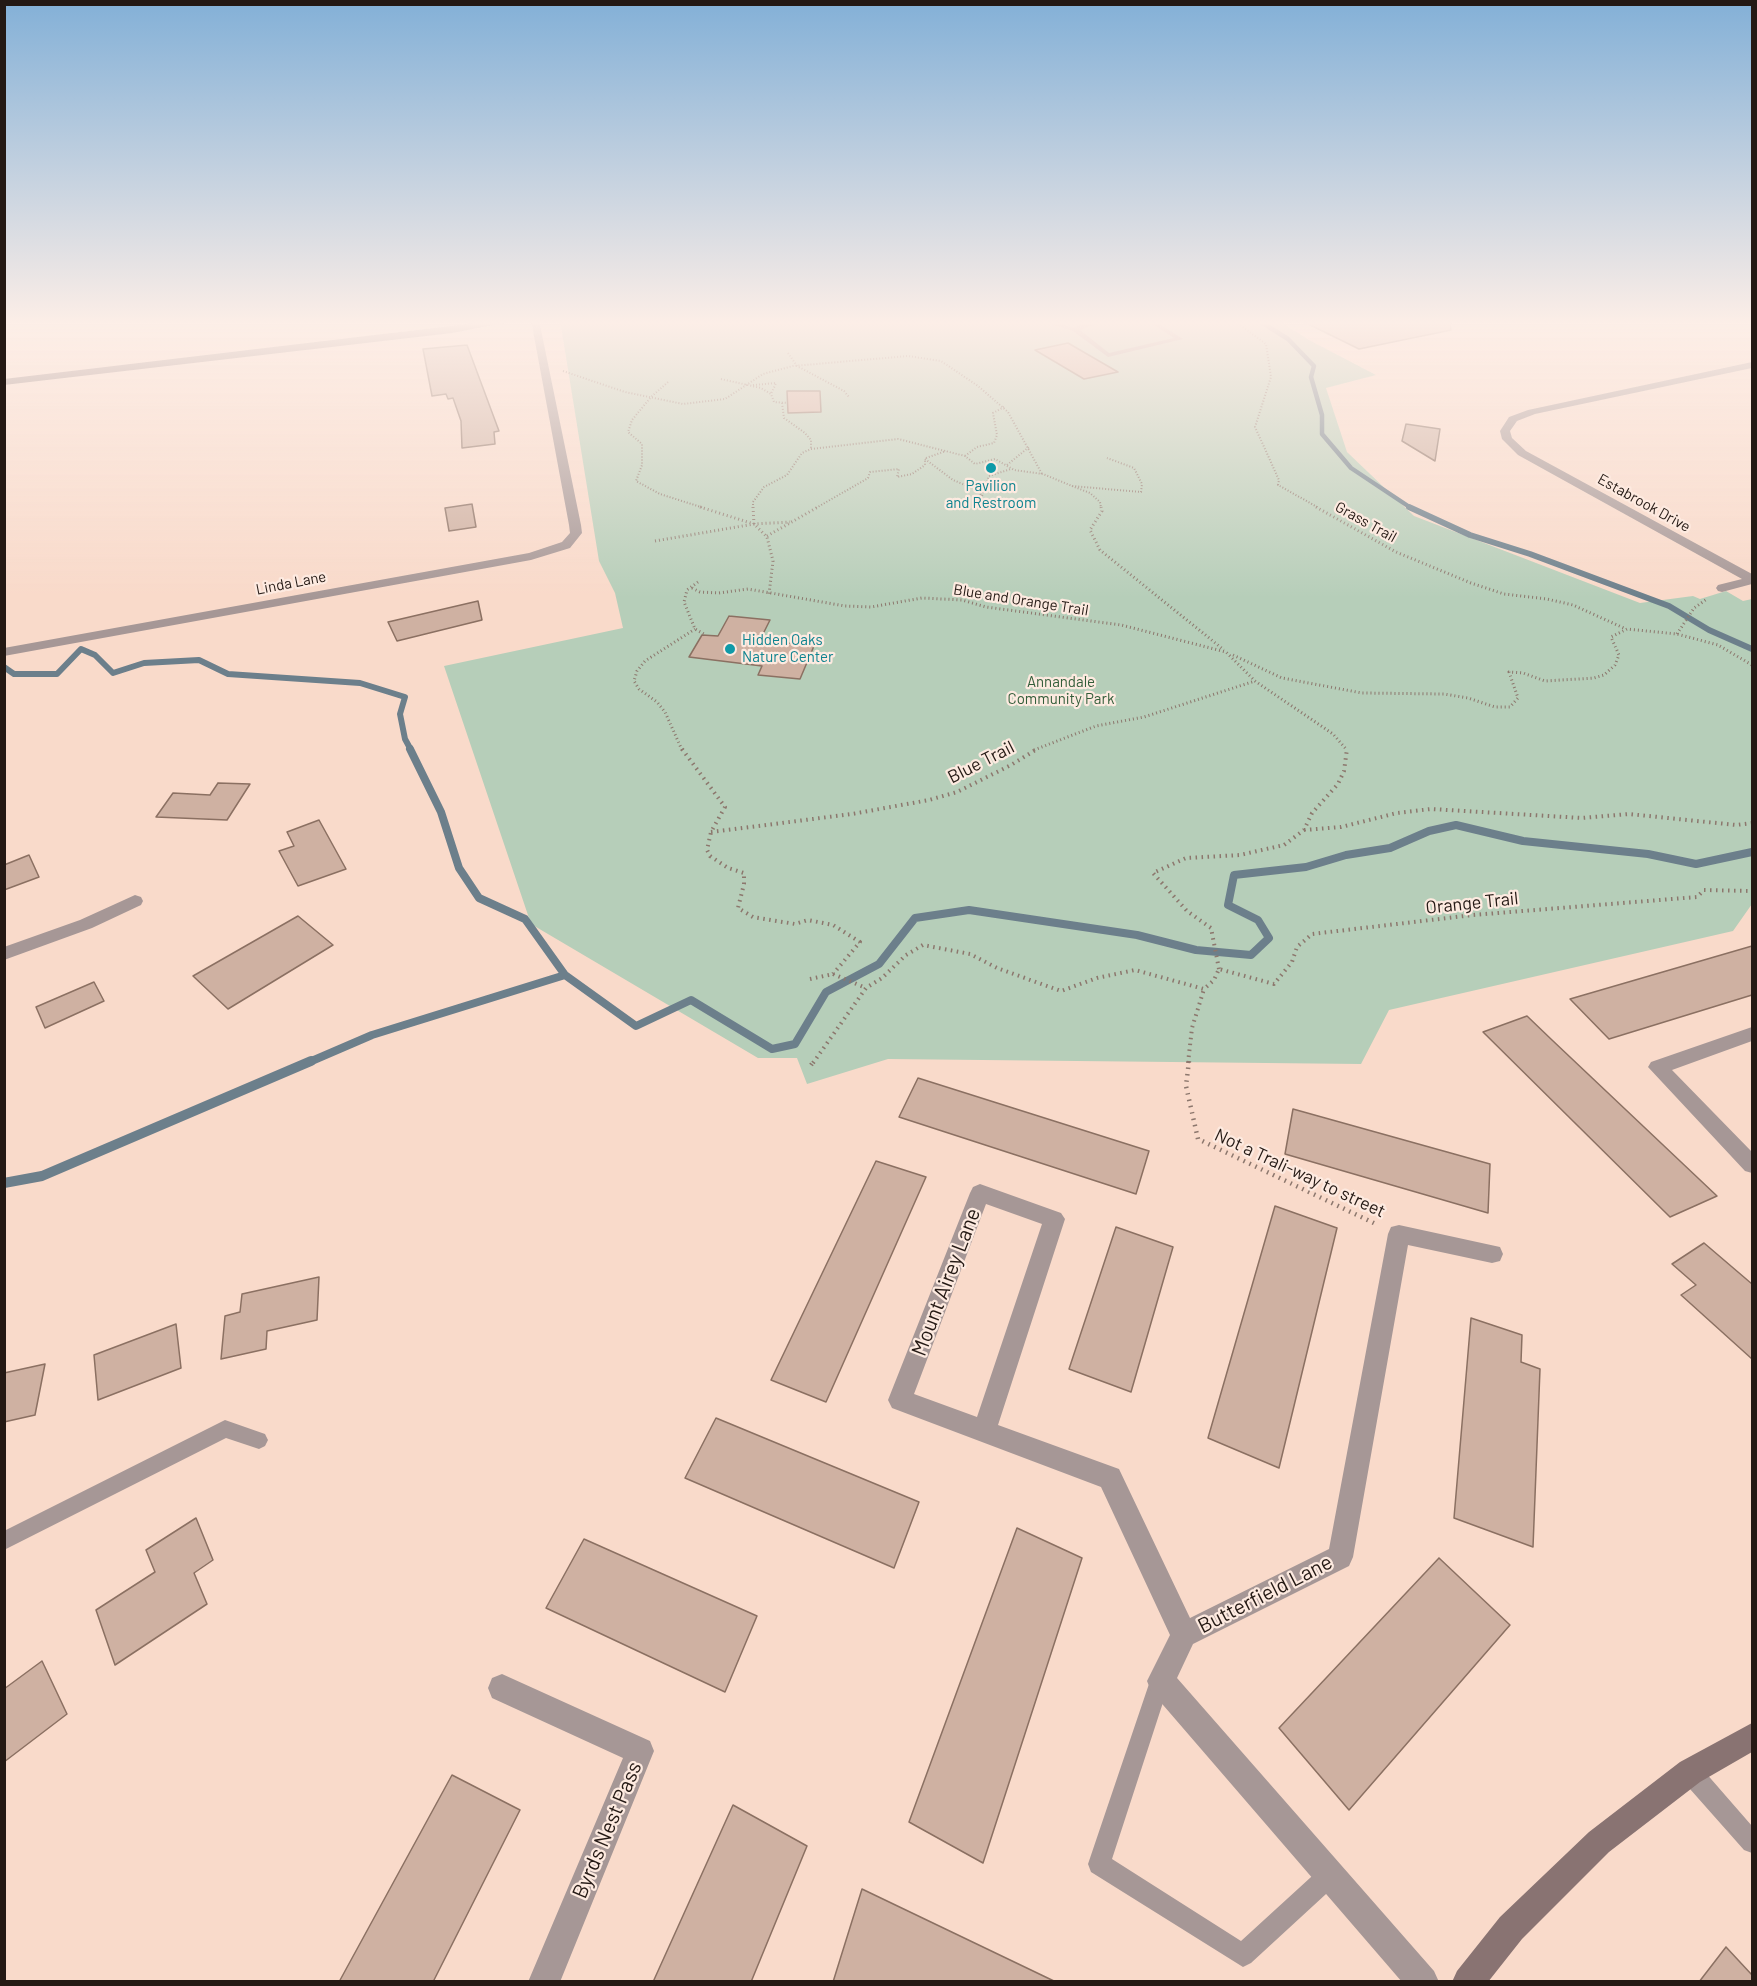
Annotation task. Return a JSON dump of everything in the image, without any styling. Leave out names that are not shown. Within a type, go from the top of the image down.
[{"type":"main road","points":[[1468,1982],[1511,1928],[1599,1842],[1690,1772],[1752,1737]]},
{"type":"street","name":"Linda Lane","points":[[4,652],[531,556],[566,545],[576,533],[553,413]]},
{"type":"street","name":"Estabrook Drive","points":[[1530,413],[1513,419],[1507,424],[1505,431],[1507,439],[1522,453],[1752,580]]},
{"type":"street","points":[[1722,588],[1752,580]]},
{"type":"street","points":[[4,954],[86,924],[135,901]]},
{"type":"street","points":[[1752,1034],[1658,1067],[1752,1165]]},
{"type":"street","name":"Mount Airey Lane","points":[[984,1431],[1054,1219],[980,1193],[900,1400],[1110,1478],[1184,1635]]},
{"type":"street","points":[[1400,1234],[1492,1254]]},
{"type":"street","name":"Butterfield Lane","points":[[1161,1681],[1184,1635],[1340,1557],[1400,1234]]},
{"type":"street","points":[[1161,1681],[1423,1982]]},
{"type":"street","name":"Byrds Nest Pass","points":[[502,1688],[640,1751],[544,1982]]},
{"type":"lane","points":[[4,1541],[225,1429],[260,1440]]},
{"type":"lane","points":[[1161,1681],[1099,1864],[1243,1955],[1330,1875]]},
{"type":"lane","points":[[1690,1772],[1752,1842]]},
{"type":"path","points":[[638,413],[632,420],[628,432],[642,444],[642,465],[636,480],[660,494],[754,524],[767,537],[773,561],[769,594]]},
{"type":"path","points":[[783,413],[784,418],[811,440],[811,449]]},
{"type":"path","points":[[965,456],[977,447],[994,443],[997,435],[993,414],[995,413]]},
{"type":"path","points":[[1008,413],[1029,447],[1042,474]]},
{"type":"path","name":"Grass Trail","points":[[1260,413],[1255,427],[1279,480],[1278,485],[1396,552],[1504,594],[1547,599],[1573,605],[1627,629],[1677,634]]},
{"type":"path","points":[[754,524],[753,502],[764,487],[787,475],[802,453],[811,449],[898,440],[965,456],[975,464],[995,459],[1008,465],[1011,469]]},
{"type":"path","points":[[1008,465],[1029,447]]},
{"type":"path","points":[[925,459],[946,451]]},
{"type":"path","points":[[1072,486],[1141,492],[1142,484],[1134,468],[1107,458]]},
{"type":"path","points":[[925,459],[953,480],[977,490],[982,496],[989,476],[1011,469],[1042,474],[1090,493],[1100,502],[1102,511],[1090,530],[1100,550],[1226,652],[1282,678],[1362,693],[1444,694],[1468,698],[1495,707],[1510,707],[1518,698],[1509,672],[1523,673],[1545,681],[1594,678],[1604,675],[1615,665],[1619,655],[1611,637],[1627,629]]},
{"type":"path","points":[[767,537],[868,478],[870,472],[898,470],[897,477],[912,474],[925,465],[925,459]]},
{"type":"path","points":[[655,541],[754,524],[791,522]]},
{"type":"path","points":[[698,582],[687,590],[684,602],[695,629],[704,634]]},
{"type":"path","name":"Blue and Orange Trail","points":[[692,588],[700,592],[719,593],[748,589],[845,606],[871,607],[921,598],[962,600],[986,607],[1120,625],[1226,652],[1255,681]]},
{"type":"path","points":[[1694,608],[1677,634],[1718,645],[1752,665]]},
{"type":"path","points":[[695,629],[645,662],[637,671],[634,681],[639,689],[657,702],[665,712],[685,756],[725,807],[711,832],[708,850],[710,856],[728,868],[744,873],[744,884],[738,908],[753,917],[795,924],[808,920],[833,925],[860,942],[833,974]]},
{"type":"path","points":[[811,1065],[866,988],[882,978],[906,955],[923,945],[970,954],[997,968],[1061,991],[1097,978],[1135,970],[1204,989],[1214,980],[1219,969],[1211,928],[1187,911],[1153,873],[1186,858],[1240,855],[1284,845],[1304,830],[1312,813],[1332,792],[1343,773],[1347,748],[1333,734],[1255,681]]},
{"type":"path","name":"Blue Trail","points":[[711,832],[852,814],[929,800],[957,792],[1011,765],[1041,746],[1096,726],[1144,717],[1255,681]]},
{"type":"path","points":[[1304,830],[1341,827],[1397,813],[1431,808],[1582,818],[1629,814],[1736,825],[1752,823]]},
{"type":"path","name":"Orange Trail","points":[[1219,969],[1274,984],[1292,962],[1297,947],[1312,934],[1473,915],[1697,897],[1704,890],[1752,891]]},
{"type":"path","points":[[810,979],[833,974],[866,988]]},
{"type":"path","name":"Not a Trali-way to street","points":[[1204,989],[1192,1028],[1186,1086],[1198,1139],[1348,1213],[1400,1234]]},
{"type":"green space","name":"Annandale Community Park","points":[[575,413],[1334,413],[1347,452],[1414,516],[1640,603],[1693,596],[1700,599],[1726,591],[1743,601],[1752,599],[1752,904],[1733,931],[1389,1010],[1361,1064],[888,1059],[807,1084],[797,1058],[758,1058],[531,924],[444,666],[623,628],[615,593],[599,561]]},
{"type":"building","points":[[458,413],[492,413],[499,431],[494,432],[495,444],[462,448],[461,421]]},
{"type":"building","points":[[1406,424],[1440,429],[1435,461],[1402,441]]},
{"type":"building","points":[[472,504],[476,527],[449,531],[445,508]]},
{"type":"building","points":[[478,601],[482,620],[397,641],[388,622]]},
{"type":"building","name":"Hidden Oaks Nature Center","points":[[729,616],[770,620],[760,640],[814,646],[800,679],[758,675],[762,666],[689,657],[702,635],[718,636]]},
{"type":"building","points":[[218,783],[250,784],[227,820],[156,817],[173,793],[210,795]]},
{"type":"building","points":[[319,820],[346,869],[298,886],[279,851],[294,846],[287,832]]},
{"type":"building","points":[[29,855],[39,877],[4,890],[4,865]]},
{"type":"building","points":[[298,916],[333,945],[228,1009],[193,976]]},
{"type":"building","points":[[1752,946],[1752,995],[1609,1039],[1570,999]]},
{"type":"building","points":[[94,982],[104,1001],[45,1028],[36,1007]]},
{"type":"building","points":[[1527,1016],[1717,1196],[1670,1217],[1483,1032]]},
{"type":"building","points":[[918,1078],[1149,1151],[1136,1194],[899,1117]]},
{"type":"building","points":[[1293,1109],[1490,1164],[1488,1213],[1285,1154]]},
{"type":"building","points":[[876,1161],[926,1177],[826,1402],[771,1380]]},
{"type":"building","points":[[1275,1206],[1337,1228],[1279,1468],[1208,1438]]},
{"type":"building","points":[[1116,1227],[1173,1247],[1131,1392],[1069,1369]]},
{"type":"building","points":[[1704,1243],[1752,1284],[1752,1359],[1681,1295],[1696,1285],[1672,1264]]},
{"type":"building","points":[[319,1277],[317,1320],[267,1331],[266,1349],[221,1359],[225,1316],[240,1312],[242,1294]]},
{"type":"building","points":[[1471,1318],[1522,1335],[1521,1362],[1540,1369],[1533,1547],[1454,1518]]},
{"type":"building","points":[[176,1324],[181,1368],[98,1400],[94,1355]]},
{"type":"building","points":[[45,1364],[35,1415],[4,1422],[4,1373]]},
{"type":"building","points":[[716,1418],[919,1502],[894,1568],[685,1478]]},
{"type":"building","points":[[196,1518],[213,1560],[194,1573],[207,1604],[115,1665],[96,1610],[155,1572],[146,1550]]},
{"type":"building","points":[[1017,1528],[1082,1558],[983,1863],[909,1822]]},
{"type":"building","points":[[584,1539],[757,1616],[725,1692],[546,1608]]},
{"type":"building","points":[[1439,1558],[1510,1625],[1349,1810],[1279,1728]]},
{"type":"building","points":[[42,1661],[67,1714],[4,1762],[4,1689]]},
{"type":"building","points":[[452,1775],[520,1810],[433,1982],[339,1982]]},
{"type":"building","points":[[733,1805],[807,1846],[751,1982],[653,1982]]},
{"type":"building","points":[[862,1889],[1056,1982],[833,1982]]},
{"type":"building","points":[[1726,1947],[1752,1975],[1752,1982],[1699,1982]]},
{"type":"waterway","points":[[1321,413],[1322,434],[1351,468],[1411,508]]},
{"type":"waterway","points":[[1411,508],[1470,535],[1530,554],[1669,606],[1709,630],[1752,649]]},
{"type":"waterway","points":[[4,667],[14,674],[57,674],[81,649],[95,655],[113,673],[144,663],[199,660],[228,674],[360,683],[405,697],[400,714],[405,739],[411,750]]},
{"type":"waterway","points":[[410,749],[441,812],[459,868],[479,898],[525,919],[565,975]]},
{"type":"waterway","points":[[565,975],[636,1026],[691,1000],[772,1049],[795,1044],[826,992],[879,964],[915,918],[969,910],[1137,935],[1196,950],[1251,955],[1269,938],[1258,920],[1228,905],[1234,875],[1306,867],[1346,855],[1390,848],[1429,831],[1456,825],[1523,841],[1648,854],[1696,864],[1752,852]]},
{"type":"waterway","points":[[307,1063],[372,1035],[565,975]]},
{"type":"waterway","points":[[4,1183],[42,1176],[311,1061]]},
{"type":"place","name":"Pavilion and Restroom","points":[[991,468]]},
{"type":"place","name":"Hidden Oaks Nature Center","points":[[730,649]]}]
